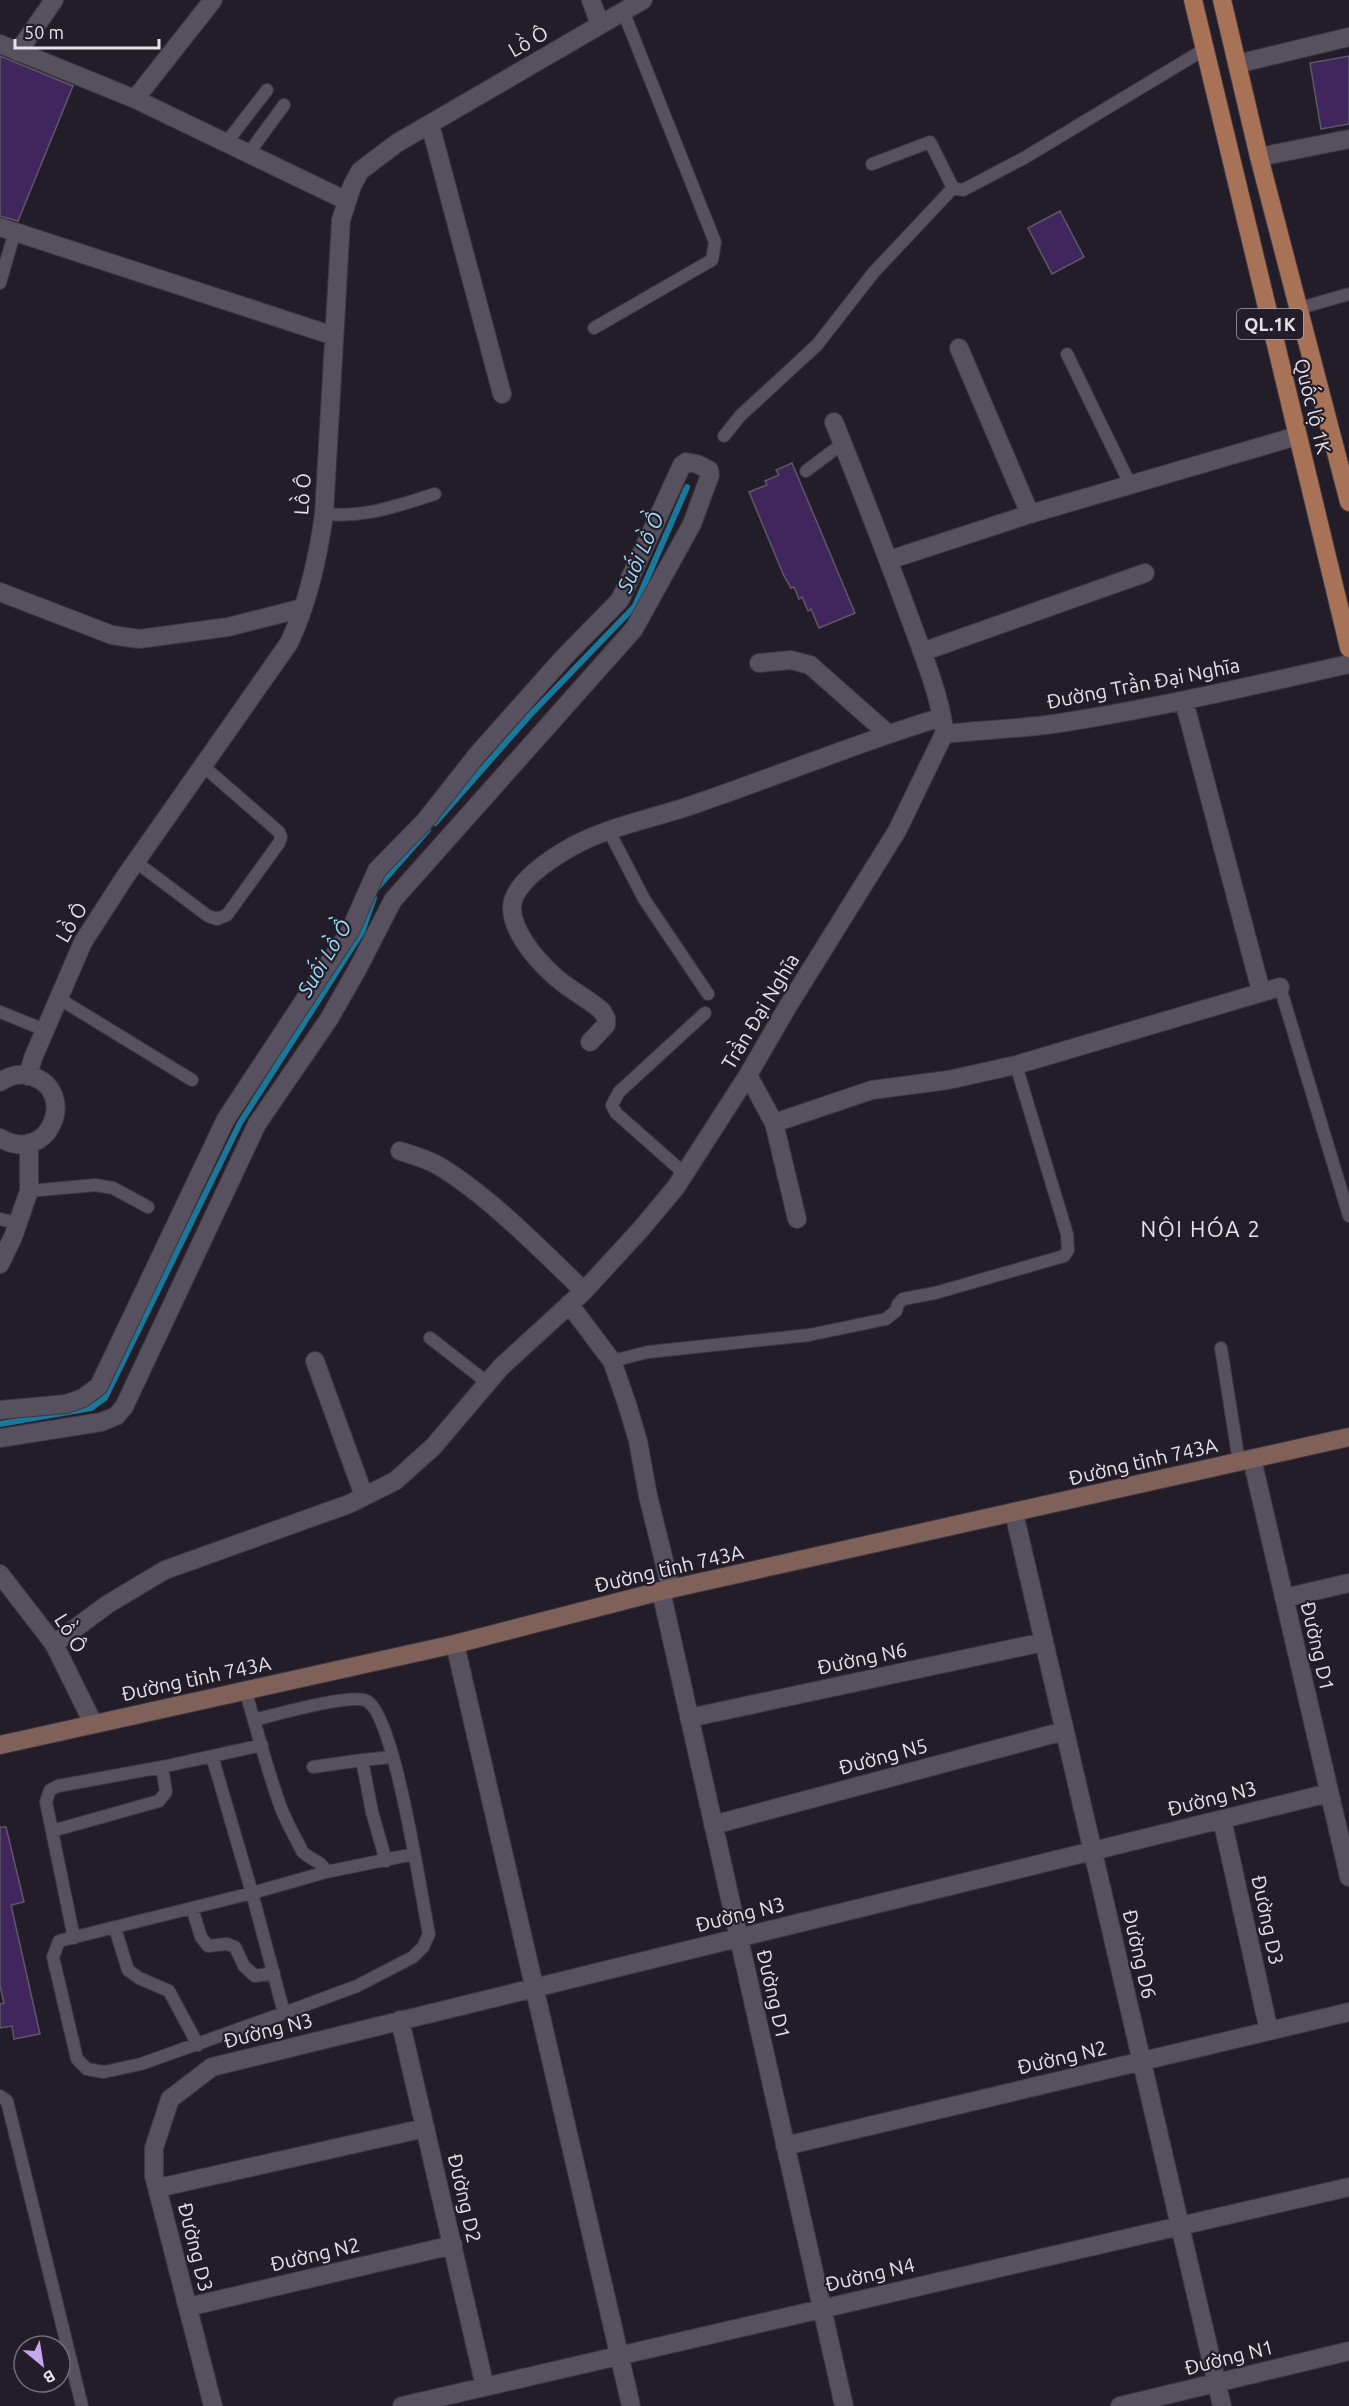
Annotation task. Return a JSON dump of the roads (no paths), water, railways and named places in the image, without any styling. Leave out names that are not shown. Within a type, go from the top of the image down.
[{"type":"main road","name":"Quốc lộ 1K","points":[[1193,0],[1349,648]]},
{"type":"main road","name":"Quốc lộ 1K","points":[[1222,0],[1259,157],[1347,483],[1349,502]]},
{"type":"main road","name":"Đường tỉnh 743A","points":[[0,1745],[455,1644],[666,1590],[1349,1437]]},
{"type":"street","points":[[18,52],[54,0]]},
{"type":"street","points":[[135,99],[213,0]]},
{"type":"street","points":[[591,0],[600,25]]},
{"type":"street","name":"Lồ Ô","points":[[28,1076],[58,998],[83,942],[289,643],[303,608],[319,551],[324,514],[341,220],[360,171],[397,143],[643,0]]},
{"type":"street","points":[[1237,64],[1349,37]]},
{"type":"street","points":[[0,44],[135,99],[347,201]]},
{"type":"street","points":[[430,124],[502,394]]},
{"type":"street","points":[[1259,157],[1349,139]]},
{"type":"street","points":[[7,229],[334,336]]},
{"type":"street","points":[[959,348],[1030,514]]},
{"type":"street","points":[[834,422],[889,560],[922,652],[943,725]]},
{"type":"street","points":[[889,560],[1030,514],[1297,436]]},
{"type":"street","points":[[0,1410],[66,1404],[82,1398],[99,1386],[226,1119],[350,931],[377,870],[425,821],[482,774],[634,629],[692,524],[710,475],[709,470],[698,464],[686,462],[682,465],[620,600],[565,656],[482,774],[393,900],[329,1019],[257,1124],[124,1407],[116,1416],[101,1422],[0,1438]]},
{"type":"street","points":[[922,652],[1145,573]]},
{"type":"street","points":[[0,592],[112,635],[140,639],[228,627],[303,608]]},
{"type":"street","points":[[759,663],[791,660],[810,665],[887,734]]},
{"type":"street","name":"Đường Trần Đại Nghĩa","points":[[590,1042],[606,1025],[606,1018],[602,1011],[551,974],[530,949],[514,923],[512,907],[516,892],[526,880],[544,865],[574,846],[609,831],[696,804],[887,734],[943,725],[1053,724],[1184,702],[1349,664]]},
{"type":"street","points":[[1184,702],[1260,992]]},
{"type":"street","name":"Trần Đại Nghĩa","points":[[54,1644],[108,1604],[165,1570],[271,1534],[364,1496],[395,1481],[434,1447],[501,1367],[584,1291],[641,1229],[685,1174],[897,831],[943,725]]},
{"type":"street","points":[[774,1123],[872,1090],[948,1080],[1016,1065],[1281,987]]},
{"type":"street","points":[[748,1075],[774,1123],[797,1219]]},
{"type":"street","points":[[0,1082],[13,1076],[28,1076],[45,1084],[56,1104],[51,1127],[44,1136],[30,1143],[12,1143],[0,1138]]},
{"type":"street","points":[[0,1264],[29,1191],[30,1143]]},
{"type":"street","points":[[400,1151],[439,1166],[462,1183],[534,1243],[584,1291]]},
{"type":"street","points":[[569,1304],[612,1361],[638,1441],[666,1590]]},
{"type":"street","points":[[315,1361],[364,1496]]},
{"type":"street","name":"Đường D1","points":[[1246,1460],[1284,1598],[1349,1877]]},
{"type":"street","name":"Đường D6","points":[[1014,1513],[1222,2406]]},
{"type":"street","name":"Lồ Ô","points":[[0,1574],[54,1644],[93,1723]]},
{"type":"street","points":[[1284,1598],[1349,1583]]},
{"type":"street","name":"Đường D1","points":[[666,1590],[689,1718],[844,2406]]},
{"type":"street","name":"Đường N6","points":[[689,1718],[1044,1642]]},
{"type":"street","points":[[455,1644],[631,2406]]},
{"type":"street","name":"Đường N5","points":[[713,1825],[1064,1731]]},
{"type":"street","name":"Đường N3","points":[[170,2099],[212,2067],[1329,1793]]},
{"type":"street","name":"Đường D3","points":[[1222,1819],[1269,2031]]},
{"type":"street","name":"Đường N2","points":[[785,2146],[1349,2012]]},
{"type":"street","name":"Đường D2","points":[[400,2020],[485,2387]]},
{"type":"street","name":"Đường D3","points":[[170,2099],[154,2148],[154,2176],[213,2406]]},
{"type":"street","points":[[158,2188],[425,2128]]},
{"type":"street","name":"Đường N4","points":[[402,2406],[1349,2187]]},
{"type":"street","name":"Đường N2","points":[[188,2307],[453,2245]]},
{"type":"street","name":"Đường N1","points":[[1120,2406],[1349,2351]]},
{"type":"lane","points":[[594,328],[712,260],[715,242],[623,11]]},
{"type":"lane","points":[[953,188],[963,190],[1015,163],[1205,49]]},
{"type":"lane","points":[[226,143],[267,90]]},
{"type":"lane","points":[[248,154],[284,105]]},
{"type":"lane","points":[[872,164],[930,142],[953,188]]},
{"type":"lane","points":[[724,436],[740,416],[817,345],[874,272],[953,188]]},
{"type":"lane","points":[[0,283],[7,229]]},
{"type":"lane","points":[[1300,308],[1349,294]]},
{"type":"lane","points":[[1067,354],[1130,484]]},
{"type":"lane","points":[[806,471],[842,444]]},
{"type":"lane","points":[[324,514],[348,516],[379,512],[435,494]]},
{"type":"lane","points":[[136,862],[208,916],[217,919],[227,915],[279,843],[281,837],[279,832],[204,766]]},
{"type":"lane","points":[[609,831],[644,898],[708,994]]},
{"type":"lane","points":[[1281,987],[1349,1216]]},
{"type":"lane","points":[[58,998],[192,1080]]},
{"type":"lane","points":[[0,1012],[45,1030]]},
{"type":"lane","points":[[685,1174],[616,1113],[612,1105],[619,1092],[705,1013]]},
{"type":"lane","points":[[612,1361],[648,1352],[810,1335],[886,1319],[896,1311],[903,1299],[935,1293],[1064,1256],[1068,1250],[1068,1234],[1016,1065]]},
{"type":"lane","points":[[29,1191],[95,1185],[113,1188],[148,1207]]},
{"type":"lane","points":[[0,1219],[18,1223]]},
{"type":"lane","points":[[430,1338],[488,1383]]},
{"type":"lane","points":[[1221,1348],[1246,1460]]},
{"type":"lane","points":[[245,1690],[282,1809],[302,1851],[305,1855],[321,1862],[326,1872]]},
{"type":"lane","points":[[254,1720],[353,1699],[367,1702],[384,1725],[401,1786],[414,1854],[429,1934],[423,1947],[413,1957],[357,1986],[198,2045],[141,2064],[104,2072],[87,2070],[76,2059],[53,1957],[59,1941],[252,1893],[326,1872],[414,1854]]},
{"type":"lane","points":[[74,1938],[46,1802],[50,1790],[58,1786],[162,1767],[262,1744]]},
{"type":"lane","points":[[212,1756],[284,2013]]},
{"type":"lane","points":[[313,1767],[392,1757]]},
{"type":"lane","points":[[362,1760],[372,1812],[386,1861]]},
{"type":"lane","points":[[52,1831],[159,1801],[166,1792],[162,1767]]},
{"type":"lane","points":[[192,1908],[201,1937],[208,1946],[227,1944],[235,1947],[244,1966],[255,1976],[274,1973]]},
{"type":"lane","points":[[115,1928],[123,1961],[128,1970],[139,1978],[169,1991],[198,2045]]},
{"type":"lane","points":[[0,2096],[7,2101],[10,2111],[82,2406]]},
{"type":"waterway","name":"Suối Lồ Ồ","points":[[435,823],[530,715],[635,606],[687,487]]},
{"type":"waterway","name":"Suối Lồ Ồ","points":[[377,888],[428,830]]},
{"type":"waterway","name":"Suối Lồ Ồ","points":[[0,1424],[91,1408],[105,1398],[240,1123],[362,932],[374,898]]},
{"type":"district","name":"NỘI HÓA 2","points":[[1201,1228]]}]
